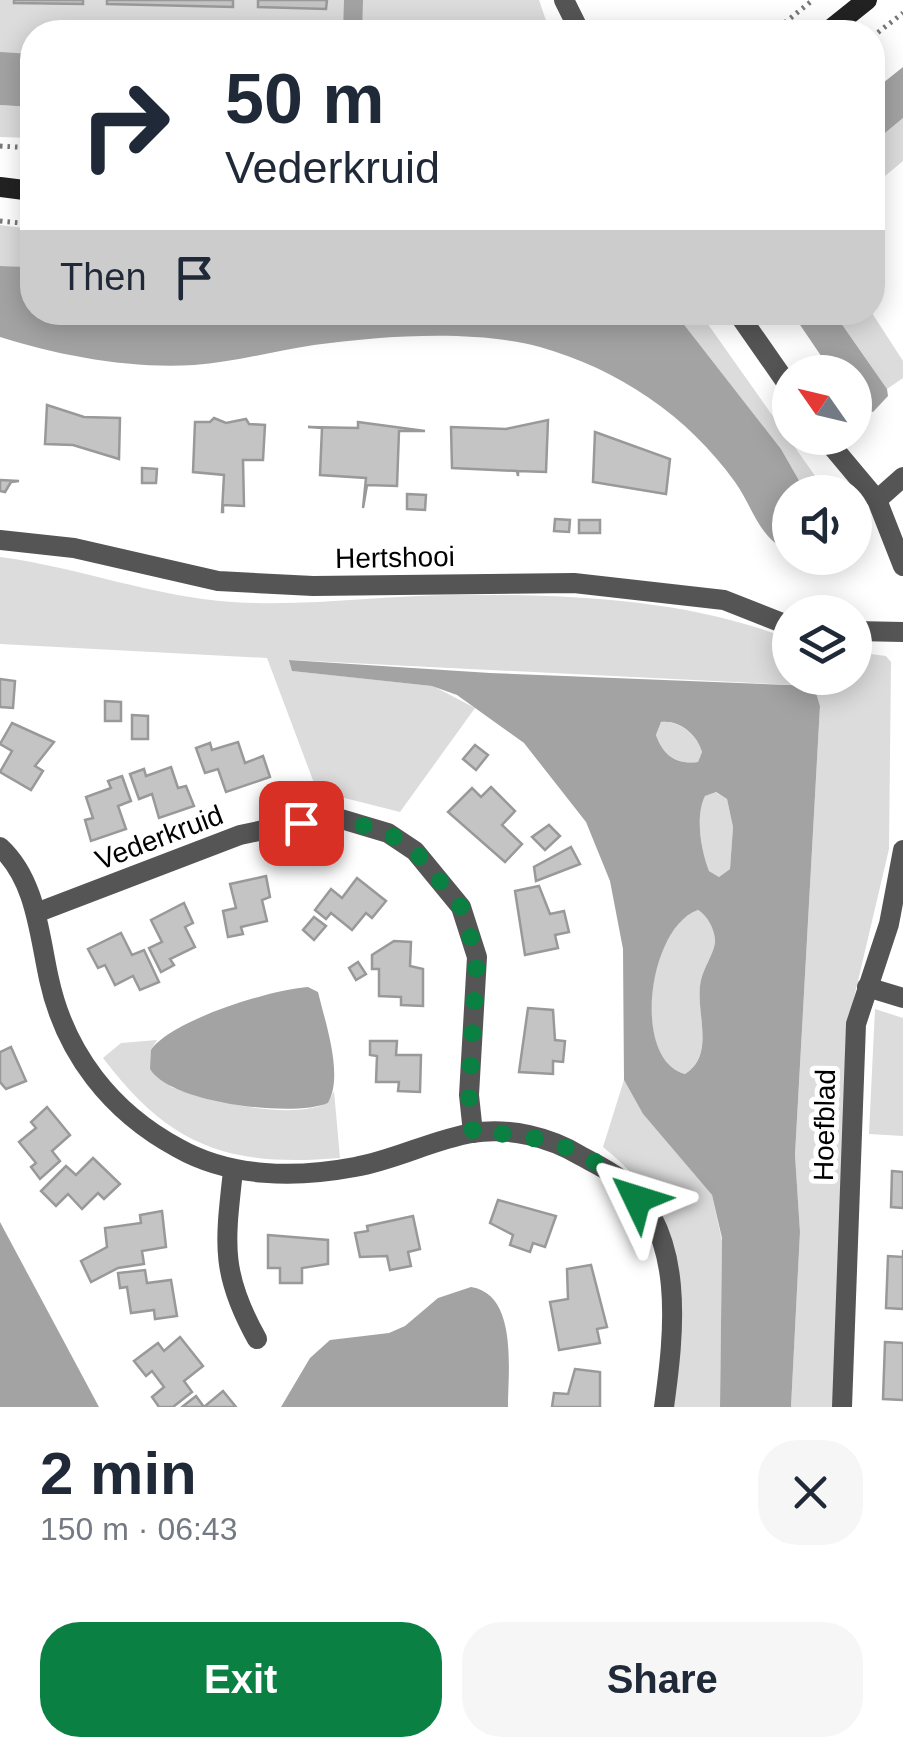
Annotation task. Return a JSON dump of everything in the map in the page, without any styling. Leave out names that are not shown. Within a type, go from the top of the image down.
[{"type":"main road","points":[[842,20],[868,0]]},
{"type":"street","points":[[746,325],[772,362]]},
{"type":"street","points":[[839,455],[877,500],[903,566]]},
{"type":"street","points":[[877,500],[903,477]]},
{"type":"street","name":"Hertshooi","points":[[0,540],[74,548],[170,573],[234,582],[574,583],[724,600],[772,619]]},
{"type":"street","points":[[872,631],[903,632]]},
{"type":"street","name":"Vederkruid","points":[[36,913],[240,835],[331,816],[388,833],[415,851],[461,907],[477,957],[469,1095],[473,1133]]},
{"type":"street","points":[[0,847],[13,858],[36,913],[50,984],[74,1053],[138,1122],[179,1149],[233,1171],[294,1173],[356,1167],[473,1133],[544,1138],[622,1180],[652,1218],[670,1264],[671,1353],[664,1407]]},
{"type":"street","name":"Hoefblad","points":[[842,1407],[856,1024],[889,924],[903,850]]},
{"type":"street","points":[[867,986],[903,998]]},
{"type":"street","points":[[233,1171],[225,1251],[236,1301],[256,1339]]},
{"type":"path","points":[[787,20],[813,0]]},
{"type":"shaded area","points":[[0,0],[539,0],[546,20],[20,20],[20,74],[0,75]]},
{"type":"shaded area","points":[[344,0],[363,0],[362,20],[343,20]]},
{"type":"shaded area","points":[[0,52],[20,53],[20,106],[0,105]]},
{"type":"shaded area","points":[[903,67],[903,118],[885,133],[885,81]]},
{"type":"shaded area","points":[[0,105],[20,106],[20,138],[0,137]]},
{"type":"shaded area","points":[[903,118],[903,161],[885,176],[885,133]]},
{"type":"shaded area","points":[[0,225],[20,228],[20,267],[0,266]]},
{"type":"shaded area","points":[[0,266],[20,267],[20,325],[684,325],[772,437],[772,455],[784,455],[796,475],[772,475],[772,540],[716,458],[673,416],[597,368],[514,341],[457,336],[369,339],[194,365],[96,360],[0,337]]},
{"type":"shaded area","points":[[684,325],[708,325],[772,415],[772,437]]},
{"type":"shaded area","points":[[800,325],[842,325],[863,355],[820,355]]},
{"type":"shaded area","points":[[842,325],[880,325],[903,361],[903,378],[887,389],[872,367],[872,355],[863,355]]},
{"type":"shaded area","points":[[872,367],[888,396],[872,412]]},
{"type":"shaded area","points":[[784,455],[800,455],[814,475],[796,475]]},
{"type":"shaded area","points":[[0,557],[174,594],[232,602],[501,595],[669,607],[772,633],[772,684],[290,660],[293,671],[433,686],[475,708],[400,812],[317,791],[267,658],[0,644]]},
{"type":"shaded area","points":[[872,654],[886,656],[891,662],[889,849],[849,1019],[835,1407],[791,1407],[800,1232],[795,1156],[820,706],[817,695],[872,695]]},
{"type":"shaded area","points":[[289,660],[772,684],[772,695],[817,695],[820,706],[795,1155],[800,1232],[791,1407],[720,1407],[722,1238],[712,1195],[643,1114],[624,1080],[623,949],[610,881],[586,822],[524,743],[457,695],[432,686],[292,671]],"holes":[[[661,722],[674,723],[692,734],[700,745],[698,762],[677,760],[662,748],[656,735]],[[716,792],[727,799],[733,827],[730,869],[719,877],[709,871],[700,823],[705,796]],[[698,910],[715,938],[701,980],[700,1055],[685,1074],[668,1064],[657,1045],[652,993],[667,941],[681,921]]]},
{"type":"shaded area","points":[[661,722],[674,723],[692,735],[702,752],[698,762],[677,760],[662,748],[656,735]]},
{"type":"shaded area","points":[[715,792],[727,799],[733,827],[730,869],[719,877],[709,871],[700,823],[705,796]]},
{"type":"shaded area","points":[[698,910],[710,924],[715,943],[701,980],[700,1055],[685,1074],[668,1064],[657,1045],[652,993],[667,941],[681,921]]},
{"type":"shaded area","points":[[308,987],[318,992],[332,1048],[334,1078],[328,1103],[288,1109],[206,1099],[162,1081],[150,1069],[151,1050],[200,1017],[272,993]]},
{"type":"shaded area","points":[[875,1009],[903,1018],[903,1136],[869,1134]]},
{"type":"shaded area","points":[[157,1040],[151,1050],[171,1087],[188,1092],[250,1107],[292,1110],[328,1103],[334,1091],[340,1158],[266,1159],[235,1154],[179,1132],[128,1089],[103,1058],[121,1043]]},
{"type":"shaded area","points":[[624,1080],[643,1114],[712,1195],[722,1241],[720,1407],[673,1407],[679,1298],[668,1233],[654,1203],[633,1175],[603,1147]]},
{"type":"shaded area","points":[[0,1222],[99,1407],[0,1407]]},
{"type":"shaded area","points":[[471,1287],[486,1293],[497,1304],[503,1319],[509,1355],[508,1407],[281,1407],[310,1358],[330,1340],[389,1333],[405,1326],[438,1298]]},
{"type":"building","points":[[83,0],[83,4],[14,3]]},
{"type":"building","points":[[107,0],[233,0],[233,7],[107,4]]},
{"type":"building","points":[[258,0],[327,0],[326,9],[258,7]]},
{"type":"building","points":[[47,405],[84,417],[120,418],[119,459],[73,445],[45,444]]},
{"type":"building","points":[[214,418],[226,423],[246,419],[249,424],[265,425],[263,460],[243,460],[244,506],[223,505],[223,512],[222,512],[224,475],[193,472],[195,422],[210,422]]},
{"type":"building","points":[[548,420],[546,472],[518,471],[518,476],[517,471],[452,468],[451,427],[506,429]]},
{"type":"building","points":[[358,422],[425,431],[399,431],[397,486],[367,485],[363,508],[366,478],[320,475],[322,428],[308,427],[358,428]]},
{"type":"building","points":[[595,432],[670,459],[666,494],[593,482]]},
{"type":"building","points":[[142,468],[157,469],[156,483],[142,483]]},
{"type":"building","points":[[0,480],[19,481],[11,482],[5,492],[0,491]]},
{"type":"building","points":[[407,494],[426,495],[425,510],[407,509]]},
{"type":"building","points":[[555,519],[570,520],[569,532],[554,531]]},
{"type":"building","points":[[579,520],[600,520],[600,533],[579,533]]},
{"type":"building","points":[[0,679],[15,681],[13,708],[0,707]]},
{"type":"building","points":[[105,701],[121,702],[121,721],[105,721]]},
{"type":"building","points":[[132,715],[148,716],[148,739],[132,739]]},
{"type":"building","points":[[12,723],[54,742],[35,766],[43,771],[31,790],[0,772],[12,751],[0,744]]},
{"type":"building","points":[[238,742],[245,763],[263,756],[270,777],[226,792],[218,769],[205,773],[196,748],[210,743],[212,750]]},
{"type":"building","points":[[475,745],[488,755],[476,770],[463,759]]},
{"type":"building","points":[[171,767],[178,788],[186,786],[194,806],[159,818],[152,794],[139,799],[130,774],[144,769],[146,776]]},
{"type":"building","points":[[122,776],[131,801],[118,806],[126,829],[91,841],[85,820],[93,818],[86,797],[111,788],[108,781]]},
{"type":"building","points":[[491,787],[515,811],[502,825],[522,844],[505,862],[448,812],[472,788],[481,797]]},
{"type":"building","points":[[549,825],[560,836],[545,850],[532,837]]},
{"type":"building","points":[[571,847],[580,864],[536,881],[534,867]]},
{"type":"building","points":[[266,876],[270,897],[262,900],[267,921],[241,927],[243,934],[228,937],[223,911],[236,908],[230,884]]},
{"type":"building","points":[[357,878],[386,901],[372,918],[366,913],[352,930],[331,913],[326,919],[315,910],[331,889],[342,898]]},
{"type":"building","points":[[539,886],[550,914],[564,911],[569,932],[555,935],[558,948],[525,955],[515,891]]},
{"type":"building","points":[[184,903],[193,923],[185,927],[195,947],[170,959],[174,965],[161,972],[149,948],[162,942],[151,920]]},
{"type":"building","points":[[314,917],[326,926],[314,940],[303,930]]},
{"type":"building","points":[[121,933],[132,955],[144,950],[159,982],[140,990],[133,976],[115,985],[105,965],[98,968],[88,949]]},
{"type":"building","points":[[394,941],[411,942],[410,966],[423,969],[423,1006],[401,1005],[401,997],[379,996],[379,969],[372,969],[372,955]]},
{"type":"building","points":[[358,962],[366,974],[356,980],[349,968]]},
{"type":"building","points":[[528,1008],[553,1010],[555,1040],[565,1041],[563,1062],[553,1061],[553,1074],[519,1072]]},
{"type":"building","points":[[370,1041],[397,1041],[396,1055],[421,1055],[420,1092],[398,1091],[399,1082],[376,1082],[377,1056],[370,1055]]},
{"type":"building","points":[[11,1047],[26,1081],[6,1089],[0,1082],[0,1052]]},
{"type":"building","points":[[47,1107],[70,1135],[52,1151],[60,1161],[40,1179],[31,1167],[36,1163],[19,1142],[36,1128],[31,1122]]},
{"type":"building","points":[[93,1158],[120,1184],[104,1199],[98,1193],[82,1209],[68,1194],[56,1206],[41,1191],[66,1166],[76,1175]]},
{"type":"building","points":[[892,1171],[903,1172],[903,1208],[891,1207]]},
{"type":"building","points":[[498,1200],[556,1216],[545,1247],[533,1243],[530,1252],[510,1245],[513,1235],[490,1223]]},
{"type":"building","points":[[162,1211],[166,1247],[142,1251],[144,1264],[118,1268],[91,1282],[81,1261],[107,1247],[105,1228],[141,1223],[140,1215]]},
{"type":"building","points":[[413,1216],[420,1249],[408,1252],[411,1266],[390,1270],[387,1256],[360,1257],[355,1233],[368,1231],[367,1226]]},
{"type":"building","points":[[268,1235],[328,1240],[328,1264],[302,1268],[302,1283],[280,1283],[280,1268],[268,1268]]},
{"type":"building","points":[[888,1256],[903,1257],[903,1309],[886,1308]]},
{"type":"building","points":[[591,1265],[607,1327],[597,1329],[600,1343],[559,1350],[550,1302],[568,1299],[567,1269]]},
{"type":"building","points":[[145,1270],[147,1283],[171,1280],[177,1316],[155,1319],[154,1310],[131,1313],[127,1287],[120,1288],[118,1273]]},
{"type":"building","points":[[180,1337],[203,1366],[184,1381],[192,1392],[173,1407],[159,1407],[152,1397],[164,1387],[152,1371],[146,1376],[134,1361],[158,1343],[164,1351]]},
{"type":"building","points":[[885,1342],[903,1343],[903,1400],[883,1399]]},
{"type":"building","points":[[575,1369],[600,1372],[600,1407],[552,1407],[554,1393],[568,1394]]},
{"type":"building","points":[[223,1391],[236,1407],[204,1407]]},
{"type":"building","points":[[196,1396],[204,1407],[182,1407]]},
{"type":"route","points":[[301,823],[331,816],[388,833],[415,851],[461,907],[477,957],[469,1095],[473,1133],[506,1132],[544,1138],[622,1180],[637,1199]]}]
